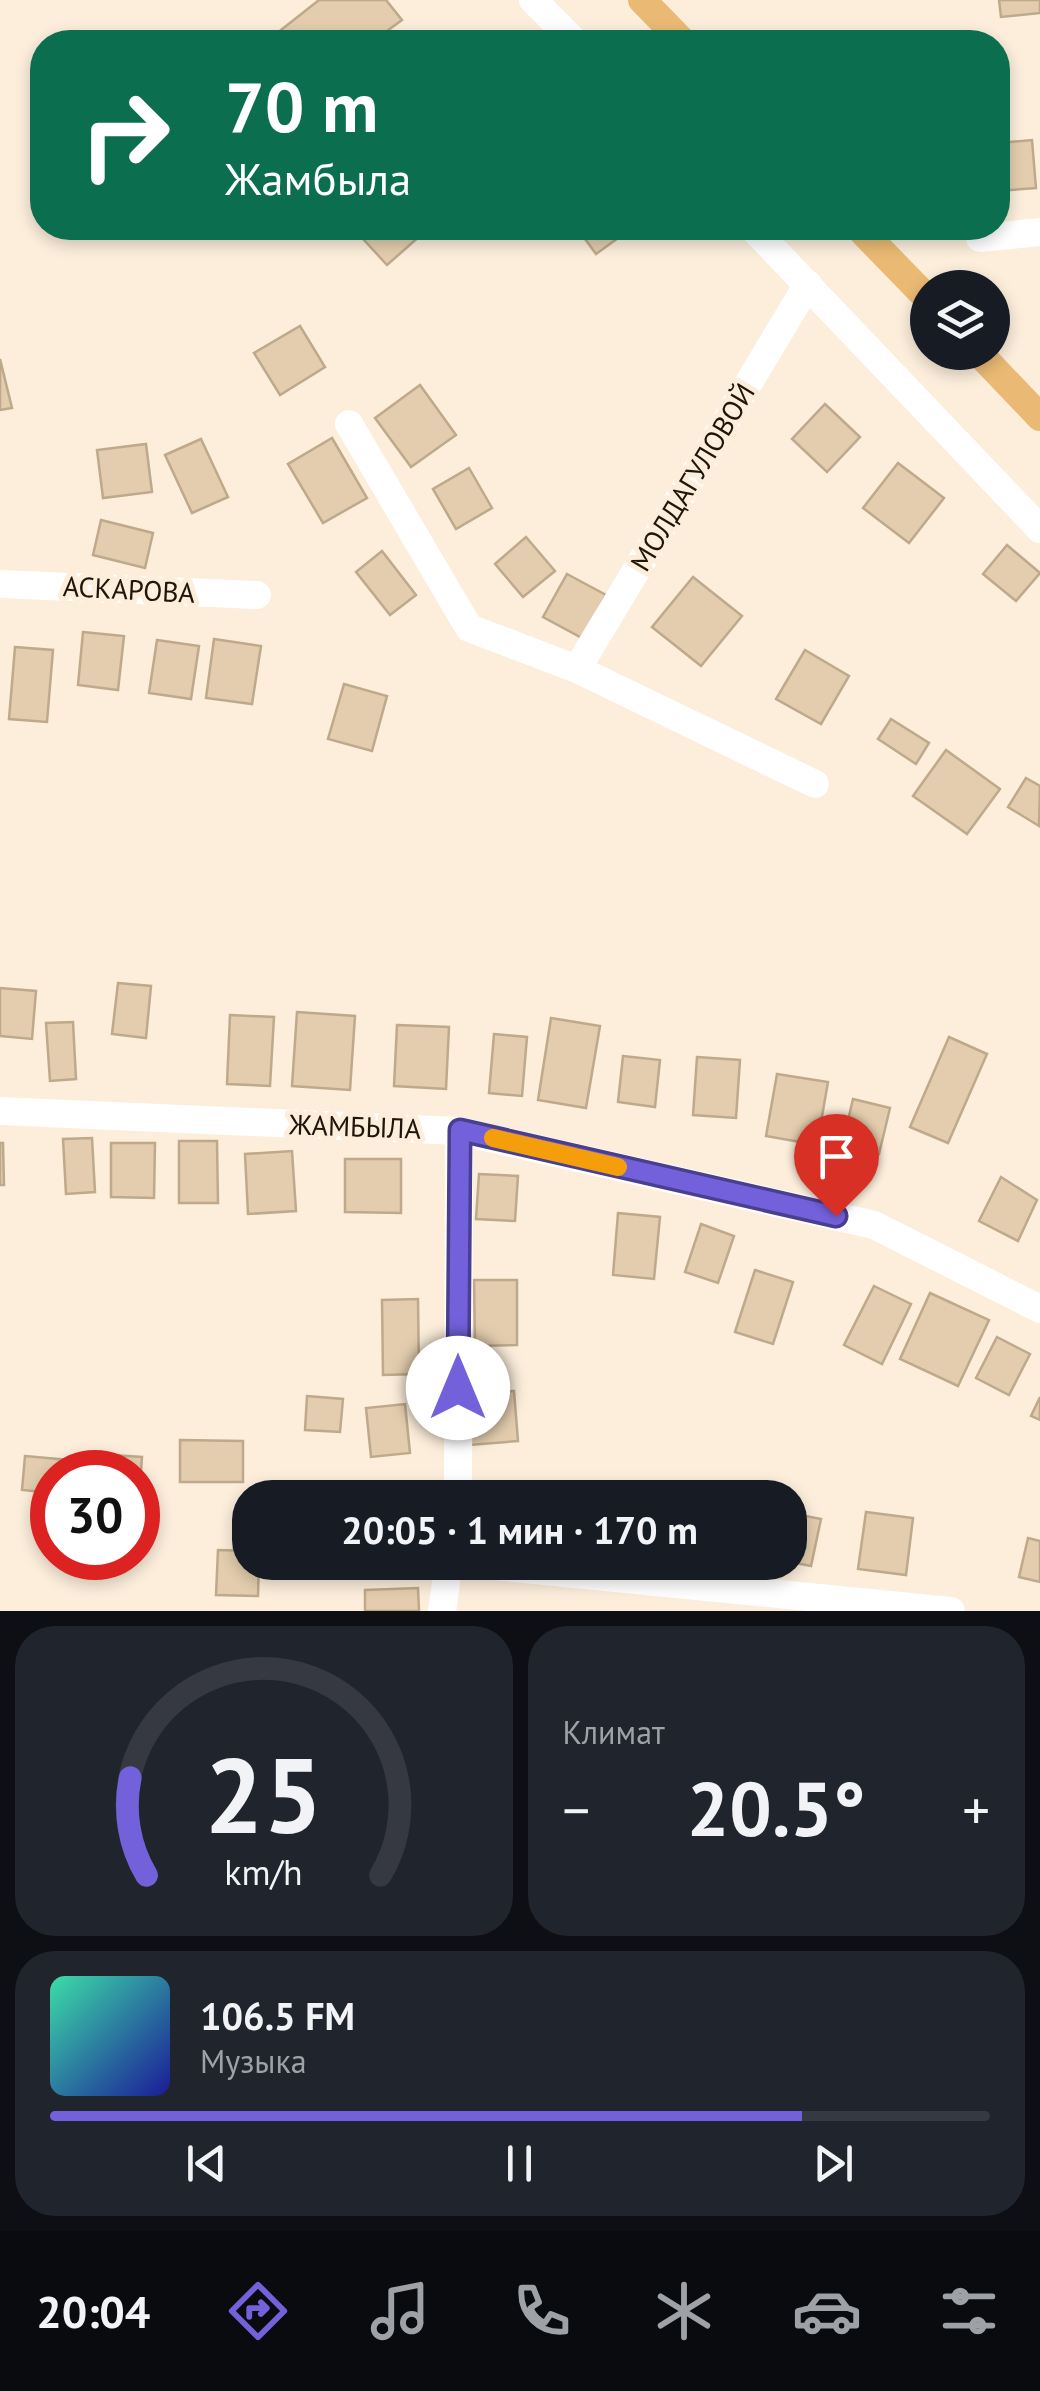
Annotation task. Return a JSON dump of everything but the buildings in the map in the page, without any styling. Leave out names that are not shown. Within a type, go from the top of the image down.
[{"type":"street","points":[[534,0],[563,30]]},
{"type":"street","points":[[1010,235],[1040,232]]},
{"type":"street","points":[[765,240],[1040,529]]},
{"type":"street","name":"МОЛДАГУЛОВОЙ","points":[[577,670],[808,284]]},
{"type":"street","points":[[349,424],[468,628],[577,670],[816,784]]},
{"type":"street","name":"АСКАРОВА","points":[[0,584],[257,596]]},
{"type":"street","name":"ЖАМБЫЛА","points":[[0,1111],[460,1130],[874,1225],[1040,1308]]},
{"type":"street","points":[[458,1480],[460,1130]]},
{"type":"street","points":[[442,1611],[448,1580]]},
{"type":"street","points":[[635,1580],[950,1611]]},
{"type":"waterway","points":[[642,0],[671,30]]},
{"type":"waterway","points":[[871,240],[910,280]]},
{"type":"waterway","points":[[995,370],[1040,417]]},
{"type":"slow traffic","points":[[493,1138],[618,1167]]},
{"type":"route","points":[[458,1388],[460,1130],[836,1216]]}]
